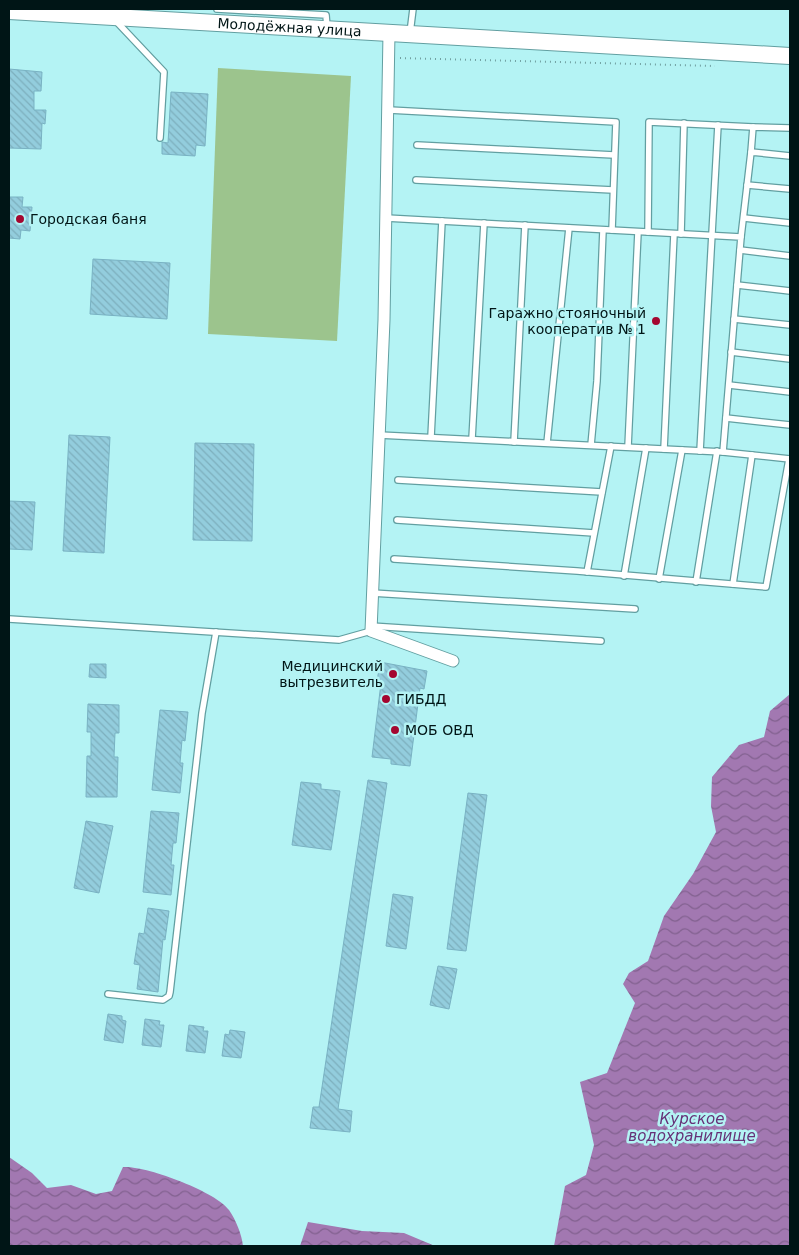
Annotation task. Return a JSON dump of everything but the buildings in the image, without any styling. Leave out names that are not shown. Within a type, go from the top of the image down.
[{"type":"main road","name":"Молодёжная улица","points":[[9,11],[159,13],[388,34],[790,56]]},
{"type":"street","points":[[388,34],[389,110],[386,218],[371,628],[453,661]]},
{"type":"lane","points":[[217,9],[326,15],[327,29]]},
{"type":"lane","points":[[410,35],[413,9]]},
{"type":"lane","points":[[104,13],[164,72],[160,138]]},
{"type":"lane","points":[[389,110],[616,122],[612,230]]},
{"type":"lane","points":[[648,232],[649,122],[790,128]]},
{"type":"lane","points":[[664,449],[684,124]]},
{"type":"lane","points":[[700,451],[718,125]]},
{"type":"lane","points":[[696,582],[726,418],[741,237],[753,127]]},
{"type":"lane","points":[[417,144],[614,155]]},
{"type":"lane","points":[[751,152],[790,156]]},
{"type":"lane","points":[[416,180],[613,190]]},
{"type":"lane","points":[[747,185],[790,189]]},
{"type":"lane","points":[[386,218],[741,237]]},
{"type":"lane","points":[[744,218],[790,223]]},
{"type":"lane","points":[[431,437],[442,221]]},
{"type":"lane","points":[[472,439],[484,223]]},
{"type":"lane","points":[[514,442],[525,225]]},
{"type":"lane","points":[[547,443],[570,228]]},
{"type":"lane","points":[[590,445],[597,381],[603,230]]},
{"type":"lane","points":[[628,447],[638,232]]},
{"type":"lane","points":[[740,250],[790,256]]},
{"type":"lane","points":[[737,285],[790,291]]},
{"type":"lane","points":[[734,319],[790,325]]},
{"type":"lane","points":[[731,352],[790,359]]},
{"type":"lane","points":[[729,385],[790,392]]},
{"type":"lane","points":[[726,418],[790,425]]},
{"type":"lane","points":[[379,435],[720,452],[790,459],[766,587],[587,572],[394,560]]},
{"type":"lane","points":[[587,572],[610,446]]},
{"type":"lane","points":[[624,576],[646,448]]},
{"type":"lane","points":[[659,578],[682,450]]},
{"type":"lane","points":[[733,584],[752,455]]},
{"type":"lane","points":[[398,480],[602,492]]},
{"type":"lane","points":[[397,520],[594,533]]},
{"type":"lane","points":[[372,593],[635,610]]},
{"type":"lane","points":[[9,619],[339,640],[371,628],[601,641]]},
{"type":"lane","points":[[108,994],[162,1000],[169,996],[193,805],[202,713],[216,632]]},
{"type":"path","points":[[388,58],[722,66]]},
{"type":"green space","points":[[218,68],[351,76],[337,341],[208,334]]},
{"type":"water","name":"Курское водохранилище","points":[[790,694],[790,1246],[554,1246],[565,1186],[586,1175],[594,1145],[580,1082],[607,1073],[635,1003],[623,984],[629,973],[648,961],[664,916],[693,874],[716,832],[711,806],[712,777],[739,745],[764,737],[770,711]]},
{"type":"water","points":[[9,1157],[32,1173],[47,1188],[71,1185],[96,1194],[112,1191],[123,1167],[147,1170],[180,1181],[210,1195],[229,1210],[238,1228],[243,1246],[9,1246]]},
{"type":"water","points":[[308,1222],[362,1231],[404,1233],[435,1246],[300,1246]]},
{"type":"place","name":"Городская баня","points":[[20,219]]},
{"type":"place","name":"Гаражно стояночный кооператив № 1","points":[[656,321]]},
{"type":"place","name":"Медицинский вытрезвитель","points":[[393,674]]},
{"type":"place","name":"ГИБДД","points":[[386,699]]},
{"type":"place","name":"МОБ ОВД","points":[[395,730]]}]
